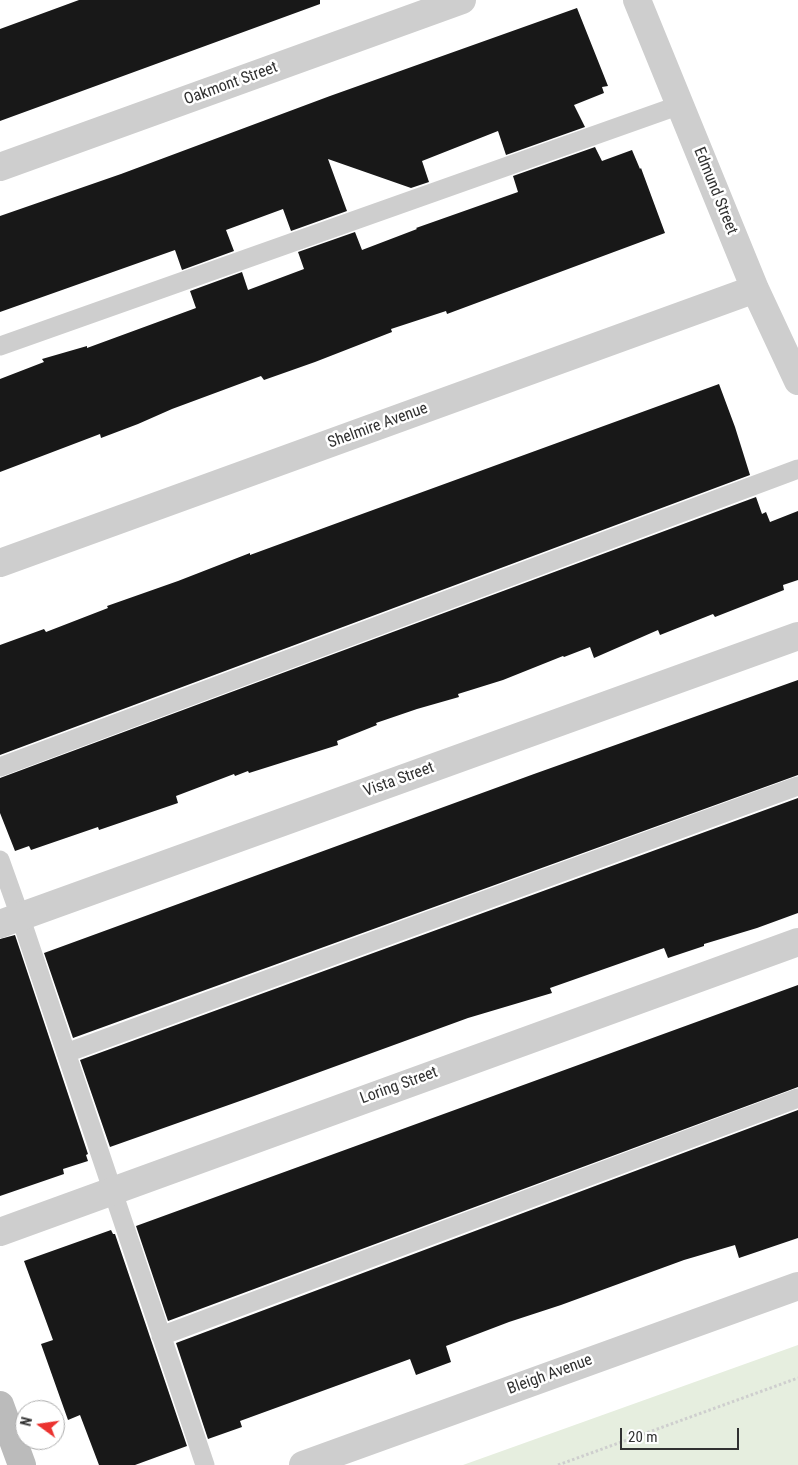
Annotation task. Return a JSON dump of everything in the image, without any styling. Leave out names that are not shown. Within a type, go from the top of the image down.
[{"type":"street","name":"Oakmont Street","points":[[0,168],[462,0]]},
{"type":"street","name":"Edmund Street","points":[[637,0],[755,289],[798,381]]},
{"type":"street","name":"Shelmire Avenue","points":[[0,563],[755,289]]},
{"type":"street","name":"Vista Street","points":[[10,920],[798,636]]},
{"type":"street","name":"Loring Street","points":[[0,1232],[798,942]]},
{"type":"street","name":"Bleigh Avenue","points":[[303,1465],[798,1286]]},
{"type":"street","points":[[0,1405],[22,1465]]},
{"type":"lane","points":[[0,346],[680,105]]},
{"type":"lane","points":[[0,767],[798,469]]},
{"type":"lane","points":[[66,1053],[798,786]]},
{"type":"lane","points":[[0,860],[10,920],[66,1053],[205,1465]]},
{"type":"lane","points":[[161,1336],[798,1098]]},
{"type":"path","points":[[558,1465],[798,1378]]},
{"type":"green space","points":[[798,1345],[798,1465],[463,1465]]},
{"type":"building","points":[[79,0],[320,0],[320,4],[0,121],[0,29]]},
{"type":"building","points":[[577,8],[608,86],[602,87],[604,93],[574,105],[585,127],[506,155],[498,131],[422,161],[429,182],[411,188],[328,159],[347,211],[291,231],[283,209],[226,230],[234,251],[182,270],[175,250],[0,312],[0,216],[121,174],[330,96]]},
{"type":"building","points":[[595,147],[602,161],[632,150],[641,168],[665,233],[447,314],[446,311],[391,329],[392,332],[315,362],[264,380],[261,376],[101,438],[100,434],[0,472],[0,379],[44,362],[42,359],[87,346],[87,348],[196,308],[190,291],[242,272],[248,290],[304,269],[298,252],[355,232],[362,250],[416,228],[518,192],[513,176]]},
{"type":"building","points":[[719,384],[750,475],[0,755],[0,645],[44,629],[46,632],[108,608],[107,606],[250,553],[250,555]]},
{"type":"building","points":[[756,497],[762,514],[766,512],[770,522],[798,511],[798,580],[783,585],[784,590],[715,617],[713,614],[660,635],[658,630],[594,658],[590,647],[563,656],[503,680],[458,694],[459,697],[376,723],[377,725],[337,741],[338,745],[249,773],[248,771],[235,776],[234,774],[176,796],[178,803],[99,830],[98,827],[31,850],[29,846],[15,851],[0,813],[0,778]]},
{"type":"building","points":[[798,680],[798,775],[73,1038],[44,953]]},
{"type":"building","points":[[798,798],[798,913],[668,958],[664,948],[550,988],[552,993],[468,1018],[110,1147],[80,1060]]},
{"type":"building","points":[[15,935],[88,1154],[86,1155],[88,1161],[63,1169],[64,1174],[0,1196],[0,939]]},
{"type":"building","points":[[798,985],[798,1087],[168,1321],[136,1226]]},
{"type":"building","points":[[798,1110],[798,1238],[739,1258],[735,1245],[684,1260],[446,1346],[451,1362],[416,1375],[410,1359],[240,1421],[242,1427],[208,1439],[176,1343]]},
{"type":"building","points":[[111,1230],[115,1234],[187,1446],[135,1465],[99,1465],[80,1415],[68,1420],[65,1412],[65,1400],[61,1400],[41,1344],[53,1340],[24,1261]]}]
